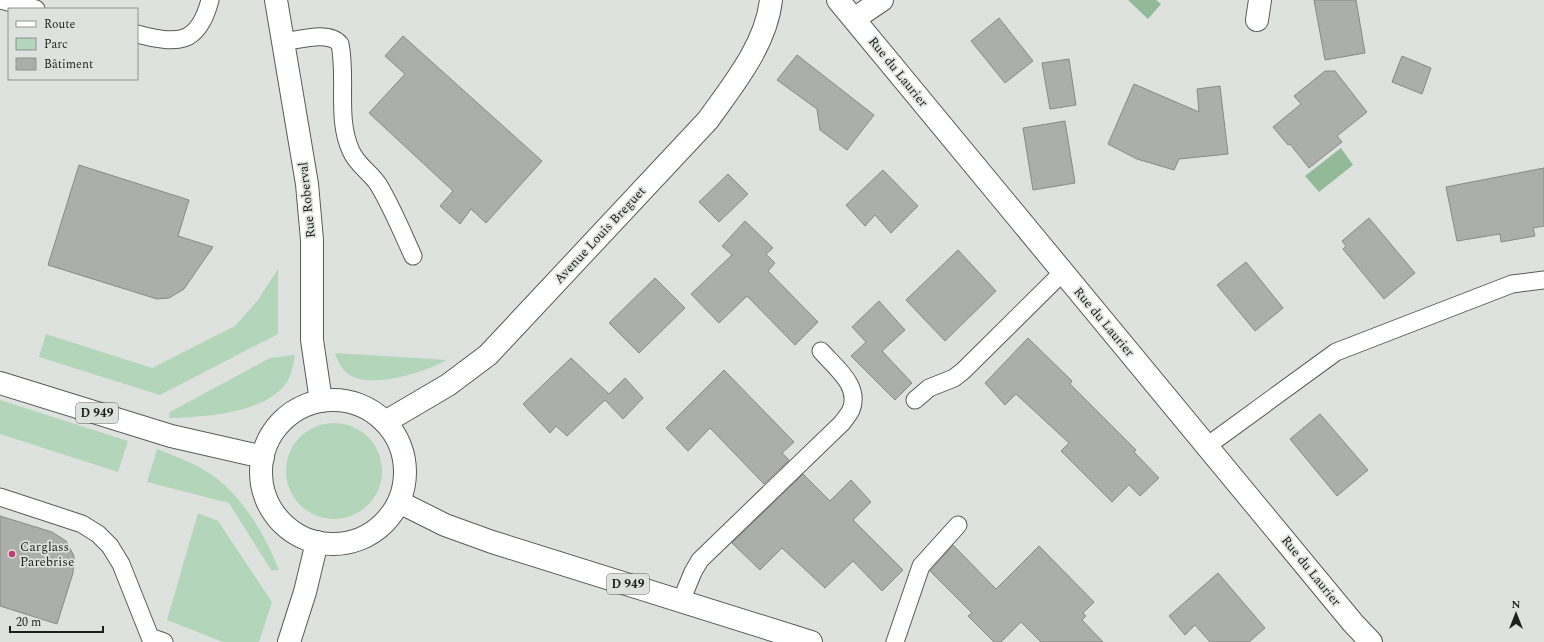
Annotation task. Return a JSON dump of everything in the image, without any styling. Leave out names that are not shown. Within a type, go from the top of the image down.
[{"type":"street","name":"Rue Roberval","points":[[276,0],[307,184],[312,240],[312,340],[321,401]]},
{"type":"street","name":"Rue du Laurier","points":[[838,0],[1062,273],[1353,623],[1371,642]]},
{"type":"street","points":[[854,19],[882,0]]},
{"type":"street","name":"Avenue Louis Breguet","points":[[385,422],[448,385],[488,356],[708,120],[737,80],[761,38],[772,3]]},
{"type":"street","name":"D 949","points":[[0,383],[171,436],[262,457]]},
{"type":"street","points":[[335,400],[362,406],[385,422],[396,435],[404,457],[406,469],[404,486],[399,502],[390,516],[379,528],[350,542],[333,544],[317,542],[302,537],[288,528],[277,517],[269,504],[263,489],[261,473],[262,457],[268,441],[277,426],[285,418],[304,406],[321,401],[335,400]]},
{"type":"street","name":"D 949","points":[[399,502],[445,525],[492,542],[811,642]]},
{"type":"street","points":[[289,642],[305,592],[317,542]]},
{"type":"lane","points":[[0,0],[32,8]]},
{"type":"lane","points":[[138,34],[161,40],[176,40],[187,37],[197,28],[203,19],[210,0]]},
{"type":"lane","points":[[283,42],[328,37],[337,40],[340,44],[344,123],[350,151],[358,163],[377,183],[386,198],[413,256]]},
{"type":"lane","points":[[915,400],[930,388],[954,378],[963,372],[1062,273]]},
{"type":"lane","points":[[1207,446],[1336,352],[1512,284],[1544,280]]},
{"type":"lane","points":[[681,601],[693,572],[700,560],[842,422],[851,410],[853,399],[852,389],[847,379],[821,351]]},
{"type":"lane","points":[[0,497],[82,524],[98,534],[110,546],[121,564],[150,637],[164,642]]},
{"type":"lane","points":[[895,642],[921,566],[958,525]]},
{"type":"green space","points":[[278,269],[278,334],[160,395],[39,357],[46,334],[152,368],[235,326],[258,300]]},
{"type":"green space","points":[[335,353],[447,360],[425,370],[398,378],[370,380],[358,378],[348,374],[342,367]]},
{"type":"green space","points":[[295,355],[287,382],[277,393],[264,401],[233,412],[216,415],[169,418],[170,412],[270,358]]},
{"type":"green space","points":[[0,400],[128,441],[118,472],[0,434]]},
{"type":"green space","points":[[325,423],[343,423],[353,426],[361,431],[374,444],[379,452],[382,462],[382,480],[379,490],[368,505],[361,511],[353,516],[343,519],[325,519],[315,516],[307,511],[294,498],[289,490],[286,480],[286,462],[289,452],[294,444],[307,431],[315,426]]},
{"type":"green space","points":[[157,449],[202,469],[226,486],[245,508],[261,532],[279,570],[271,570],[229,503],[147,482]]},
{"type":"green space","points":[[198,513],[218,521],[272,602],[259,642],[223,642],[167,620]]},
{"type":"shaded area","points":[[1128,0],[1156,0],[1161,4],[1148,19]]},
{"type":"shaded area","points":[[1341,148],[1353,165],[1319,192],[1305,176]]},
{"type":"building","points":[[1314,0],[1356,0],[1365,53],[1325,60]]},
{"type":"building","points":[[999,18],[1033,61],[1005,83],[971,41]]},
{"type":"building","points":[[403,36],[542,161],[486,223],[471,209],[460,224],[440,206],[453,191],[369,113],[405,74],[385,56]]},
{"type":"building","points":[[797,55],[874,115],[847,150],[820,130],[817,109],[777,80]]},
{"type":"building","points":[[1402,56],[1431,68],[1422,94],[1392,82]]},
{"type":"building","points":[[1069,59],[1076,105],[1050,109],[1042,63]]},
{"type":"building","points":[[1325,71],[1335,71],[1367,112],[1337,136],[1342,142],[1309,168],[1290,144],[1288,145],[1273,127],[1301,104],[1294,96]]},
{"type":"building","points":[[1134,84],[1199,112],[1197,89],[1220,86],[1228,154],[1179,159],[1174,170],[1137,159],[1108,144]]},
{"type":"building","points":[[1065,121],[1075,183],[1033,190],[1023,128]]},
{"type":"building","points":[[79,165],[189,200],[178,236],[213,247],[184,289],[169,298],[157,299],[48,265]]},
{"type":"building","points":[[1544,168],[1544,226],[1533,228],[1535,236],[1501,242],[1500,234],[1457,241],[1446,187]]},
{"type":"building","points":[[883,170],[918,206],[891,233],[875,215],[865,226],[846,205]]},
{"type":"building","points":[[728,174],[748,194],[719,222],[699,202]]},
{"type":"building","points":[[1369,218],[1415,273],[1384,299],[1343,249],[1346,246],[1342,241]]},
{"type":"building","points":[[745,221],[773,248],[766,254],[775,263],[768,271],[818,322],[795,345],[747,296],[719,323],[691,294],[732,255],[722,246]]},
{"type":"building","points":[[958,250],[996,291],[945,341],[906,300]]},
{"type":"building","points":[[1246,262],[1283,308],[1255,331],[1217,285]]},
{"type":"building","points":[[655,278],[685,308],[639,353],[609,323]]},
{"type":"building","points":[[879,301],[905,330],[882,351],[912,383],[895,400],[851,356],[866,342],[852,327]]},
{"type":"building","points":[[1028,338],[1072,381],[1070,384],[1136,450],[1134,452],[1159,478],[1140,496],[1129,485],[1112,502],[1061,451],[1069,443],[1016,394],[1005,405],[985,383]]},
{"type":"building","points":[[571,358],[609,394],[625,378],[643,398],[623,419],[605,400],[567,436],[556,426],[550,433],[523,404]]},
{"type":"building","points":[[724,370],[794,442],[782,453],[789,460],[764,484],[710,428],[688,451],[666,428]]},
{"type":"building","points":[[1320,414],[1368,470],[1337,496],[1290,439]]},
{"type":"building","points":[[803,474],[830,501],[851,480],[871,502],[853,520],[903,570],[882,591],[853,561],[825,588],[782,548],[760,570],[732,543]]},
{"type":"building","points":[[0,516],[52,532],[66,541],[74,556],[73,573],[57,624],[0,606]]},
{"type":"building","points":[[953,545],[996,589],[1039,546],[1094,602],[1083,613],[1086,616],[1082,620],[1103,642],[1041,642],[1021,622],[1001,642],[994,642],[968,616],[972,613],[930,571]]},
{"type":"building","points":[[1218,573],[1265,628],[1249,642],[1210,642],[1195,625],[1185,635],[1169,616]]},
{"type":"place","name":"Carglass Parebrise","points":[[12,554]]}]
